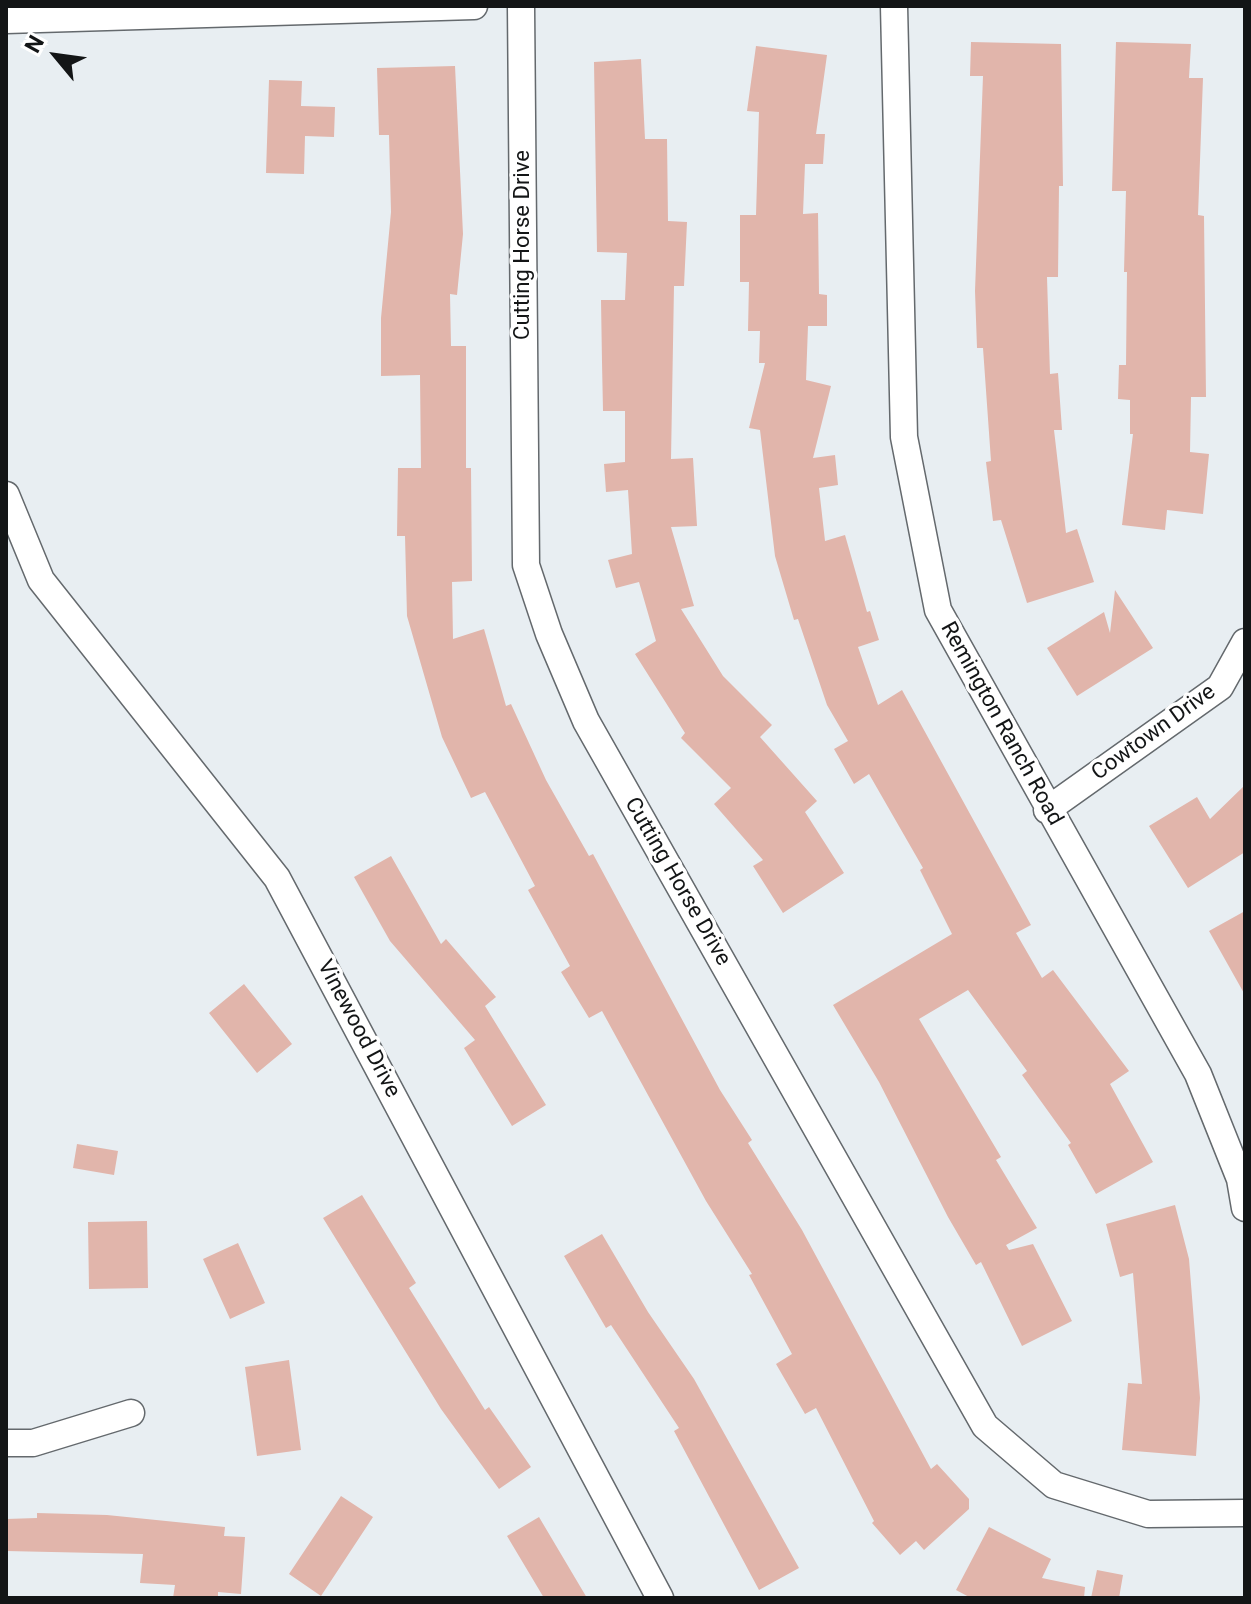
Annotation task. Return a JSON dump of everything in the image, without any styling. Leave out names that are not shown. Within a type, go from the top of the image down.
[{"type":"street","points":[[6,20],[474,6]]},
{"type":"street","name":"Cutting Horse Drive","points":[[521,6],[526,565],[549,634],[586,721],[985,1426],[1054,1485],[1148,1514],[1245,1513]]},
{"type":"street","name":"Remington Ranch Road","points":[[894,6],[904,437],[938,610],[1047,810],[1198,1074],[1240,1179],[1245,1208]]},
{"type":"street","name":"Vinewood Drive","points":[[6,495],[41,580],[277,878],[660,1598]]},
{"type":"street","name":"Cowtown Drive","points":[[1047,810],[1220,687],[1245,642]]},
{"type":"street","points":[[6,1443],[33,1443],[131,1413]]},
{"type":"building","points":[[971,42],[1061,44],[1063,186],[1059,186],[1058,277],[1047,277],[1050,374],[1058,373],[1062,430],[1054,430],[1066,533],[1077,529],[1094,582],[1027,603],[1001,520],[993,521],[986,462],[991,461],[983,348],[977,348],[975,291],[983,76],[970,76]]},
{"type":"building","points":[[1116,42],[1191,44],[1189,78],[1203,78],[1198,215],[1204,216],[1206,397],[1191,397],[1190,452],[1209,454],[1203,514],[1167,510],[1165,530],[1122,525],[1133,434],[1130,434],[1130,400],[1118,399],[1119,365],[1126,365],[1127,272],[1124,272],[1126,191],[1112,191]]},
{"type":"building","points":[[756,46],[827,55],[816,134],[825,134],[823,164],[805,164],[803,214],[818,213],[819,294],[827,295],[827,326],[808,326],[806,380],[831,386],[813,458],[835,455],[838,485],[819,488],[825,541],[845,535],[867,612],[870,611],[879,640],[858,647],[878,705],[902,690],[1031,925],[1016,933],[1042,978],[1053,970],[1129,1071],[1110,1084],[1153,1162],[1096,1194],[1068,1145],[1071,1143],[1022,1075],[1027,1071],[968,990],[919,1019],[1001,1157],[996,1160],[1037,1228],[1006,1245],[1009,1250],[1033,1244],[1072,1321],[1022,1346],[981,1262],[976,1265],[948,1217],[879,1082],[833,1005],[952,934],[920,870],[923,868],[869,774],[854,784],[834,749],[848,741],[827,705],[798,619],[794,620],[775,556],[760,430],[749,428],[765,363],[759,363],[760,331],[748,331],[749,282],[740,282],[740,215],[756,215],[759,112],[747,111]]},
{"type":"building","points":[[641,59],[645,139],[667,139],[668,221],[687,222],[684,286],[674,286],[671,459],[693,458],[697,526],[671,527],[694,606],[681,609],[723,676],[772,725],[760,737],[817,801],[805,812],[844,873],[783,913],[753,866],[763,860],[714,804],[731,788],[681,738],[685,733],[635,654],[656,641],[639,582],[616,588],[608,560],[632,554],[628,490],[606,492],[604,464],[625,462],[625,411],[603,411],[602,362],[601,300],[625,300],[627,253],[597,252],[594,62]]},
{"type":"building","points":[[455,66],[463,234],[457,295],[450,294],[451,346],[466,346],[466,468],[471,468],[472,581],[452,582],[453,639],[484,629],[506,706],[511,704],[546,780],[589,856],[593,854],[720,1090],[752,1140],[748,1143],[802,1230],[931,1469],[937,1464],[969,1499],[969,1509],[924,1550],[916,1541],[900,1555],[872,1523],[874,1521],[816,1408],[805,1414],[776,1364],[792,1354],[749,1275],[752,1274],[706,1201],[602,1011],[589,1018],[561,972],[570,966],[528,890],[535,886],[485,792],[471,798],[442,737],[407,616],[405,536],[397,536],[398,468],[421,468],[420,375],[381,376],[381,318],[391,212],[389,135],[379,135],[377,68]]},
{"type":"building","points":[[269,80],[302,81],[301,106],[335,107],[334,137],[305,136],[304,174],[266,173]]},
{"type":"building","points":[[1115,590],[1153,648],[1077,696],[1047,648],[1104,612],[1110,633]]},
{"type":"building","points":[[1245,785],[1245,852],[1188,888],[1149,826],[1197,797],[1210,819]]},
{"type":"building","points":[[391,856],[441,944],[446,939],[496,997],[485,1006],[546,1105],[512,1126],[464,1048],[475,1040],[390,941],[354,877]]},
{"type":"building","points":[[1245,911],[1245,995],[1209,931]]},
{"type":"building","points":[[244,984],[292,1044],[257,1073],[209,1013]]},
{"type":"building","points":[[77,1144],[118,1151],[114,1175],[73,1168]]},
{"type":"building","points":[[362,1195],[416,1283],[409,1288],[485,1410],[489,1407],[531,1467],[499,1489],[441,1409],[323,1218]]},
{"type":"building","points":[[1175,1205],[1189,1259],[1200,1398],[1196,1456],[1122,1450],[1128,1383],[1142,1384],[1133,1273],[1120,1277],[1106,1224]]},
{"type":"building","points":[[147,1221],[148,1288],[89,1289],[88,1222]]},
{"type":"building","points":[[602,1234],[648,1312],[694,1379],[799,1568],[759,1590],[674,1431],[679,1428],[611,1325],[606,1328],[564,1256]]},
{"type":"building","points":[[238,1243],[265,1303],[230,1319],[203,1259]]},
{"type":"building","points":[[289,1360],[301,1450],[257,1456],[245,1367]]},
{"type":"building","points":[[341,1496],[373,1517],[321,1596],[289,1574]]},
{"type":"building","points":[[37,1513],[107,1515],[225,1527],[224,1536],[245,1537],[241,1594],[218,1592],[218,1598],[173,1598],[175,1585],[140,1583],[143,1554],[6,1551],[6,1519],[37,1518]]},
{"type":"building","points":[[539,1517],[587,1598],[544,1598],[507,1536]]},
{"type":"building","points":[[989,1527],[1051,1559],[1042,1578],[1085,1587],[1084,1598],[971,1598],[956,1590]]},
{"type":"building","points":[[1097,1570],[1123,1575],[1119,1598],[1091,1598]]}]
